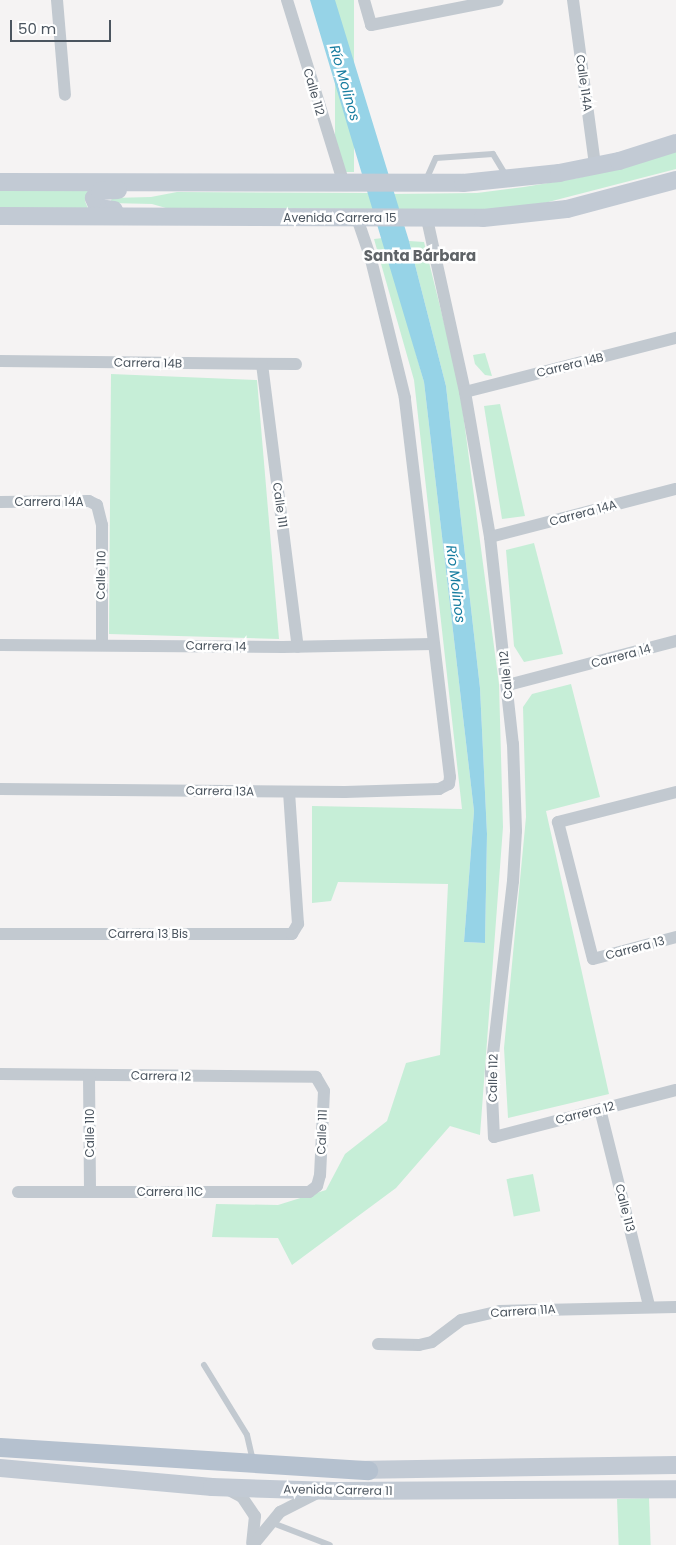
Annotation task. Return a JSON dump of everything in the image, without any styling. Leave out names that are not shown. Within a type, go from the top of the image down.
[{"type":"main road","points":[[0,182],[416,185],[508,180],[595,165],[676,143]]},
{"type":"main road","name":"Avenida Carrera 15","points":[[0,216],[422,219],[542,214],[612,199],[676,180]]},
{"type":"main road","points":[[172,183],[152,189],[100,191],[94,201],[101,210],[145,210],[172,217]]},
{"type":"main road","points":[[0,1446],[257,1468]]},
{"type":"main road","points":[[0,1453],[257,1468],[368,1470]]},
{"type":"main road","name":"Avenida Carrera 11","points":[[368,1470],[676,1465]]},
{"type":"main road","name":"Avenida Carrera 11","points":[[0,1468],[217,1487],[334,1490],[676,1489]]},
{"type":"street","points":[[57,0],[65,95]]},
{"type":"street","name":"Calle 112","points":[[287,0],[344,184]]},
{"type":"street","points":[[364,0],[371,25],[498,0]]},
{"type":"street","name":"Calle 114A","points":[[573,0],[595,165]]},
{"type":"street","points":[[365,218],[370,256],[405,398],[433,644]]},
{"type":"street","name":"Calle 112","points":[[422,219],[465,392],[490,538],[508,685],[516,831],[513,881],[491,1072],[494,1137]]},
{"type":"street","name":"Carrera 14B","points":[[465,392],[676,338]]},
{"type":"street","name":"Carrera 14B","points":[[0,361],[296,364]]},
{"type":"street","name":"Calle 111","points":[[262,364],[298,647]]},
{"type":"street","name":"Carrera 14A","points":[[490,538],[676,489]]},
{"type":"street","name":"Carrera 14A","points":[[0,502],[88,501],[97,505]]},
{"type":"street","name":"Calle 110","points":[[97,505],[102,525],[102,645]]},
{"type":"street","name":"Carrera 14","points":[[508,685],[676,641]]},
{"type":"street","name":"Carrera 14","points":[[0,645],[298,647],[433,644]]},
{"type":"street","name":"Carrera 13A","points":[[0,789],[289,792],[440,789],[449,784],[450,777],[433,644]]},
{"type":"street","name":"Carrera 13 Bis","points":[[0,934],[288,934],[295,932],[298,924],[289,792]]},
{"type":"street","name":"Carrera 13","points":[[676,792],[558,822],[593,959],[676,937]]},
{"type":"street","name":"Carrera 12","points":[[0,1074],[316,1077],[320,1082]]},
{"type":"street","name":"Calle 110","points":[[89,1075],[90,1192]]},
{"type":"street","name":"Calle 111","points":[[319,1182],[324,1091],[320,1082]]},
{"type":"street","name":"Carrera 12","points":[[494,1137],[676,1090]]},
{"type":"street","name":"Calle 113","points":[[600,1109],[649,1306]]},
{"type":"street","name":"Carrera 11C","points":[[18,1192],[303,1193],[313,1189],[319,1182]]},
{"type":"street","name":"Carrera 11A","points":[[378,1344],[419,1346],[432,1342],[461,1320],[500,1310],[649,1306],[676,1308]]},
{"type":"street","points":[[217,1487],[242,1497],[250,1506],[254,1516],[252,1545]]},
{"type":"street","points":[[252,1545],[269,1522],[305,1497],[334,1490]]},
{"type":"lane","points":[[416,185],[436,158],[493,154],[508,180]]},
{"type":"lane","points":[[204,1364],[247,1434],[257,1468]]},
{"type":"lane","points":[[269,1522],[330,1545]]},
{"type":"green space","points":[[335,0],[354,0],[354,172],[335,172]]},
{"type":"green space","points":[[676,151],[676,169],[525,208],[399,212],[393,194],[477,193],[524,187],[578,178]]},
{"type":"green space","points":[[0,191],[89,191],[85,201],[89,211],[0,212]]},
{"type":"green space","points":[[177,192],[368,193],[374,209],[166,208],[152,204],[110,203],[112,198],[151,197]]},
{"type":"green space","points":[[383,238],[424,382],[474,811],[464,942],[485,943],[487,834],[480,688],[446,386],[409,241],[424,242],[459,383],[499,684],[503,827],[480,1135],[450,1126],[396,1188],[292,1265],[278,1238],[212,1237],[216,1204],[278,1205],[326,1190],[345,1154],[387,1121],[406,1063],[440,1055],[448,884],[338,882],[331,901],[312,903],[312,806],[462,809],[414,380],[374,239]]},
{"type":"green space","points":[[485,353],[492,376],[485,375],[475,364],[473,355]]},
{"type":"green space","points":[[111,374],[257,380],[279,639],[109,634]]},
{"type":"green space","points":[[500,404],[525,516],[502,519],[484,406]]},
{"type":"green space","points":[[534,543],[563,654],[524,662],[514,646],[506,550]]},
{"type":"green space","points":[[571,684],[600,797],[546,811],[609,1094],[508,1118],[504,1048],[526,817],[523,707],[532,694]]},
{"type":"green space","points":[[533,1174],[540,1211],[514,1216],[506,1179]]},
{"type":"green space","points":[[649,1498],[651,1545],[619,1545],[617,1499]]},
{"type":"water","name":"Río Molinos","points":[[310,0],[335,0],[409,241],[446,386],[480,688],[487,834],[485,943],[464,942],[474,811],[424,382]]},
{"type":"district","name":"Santa Bárbara","points":[[420,256]]}]
